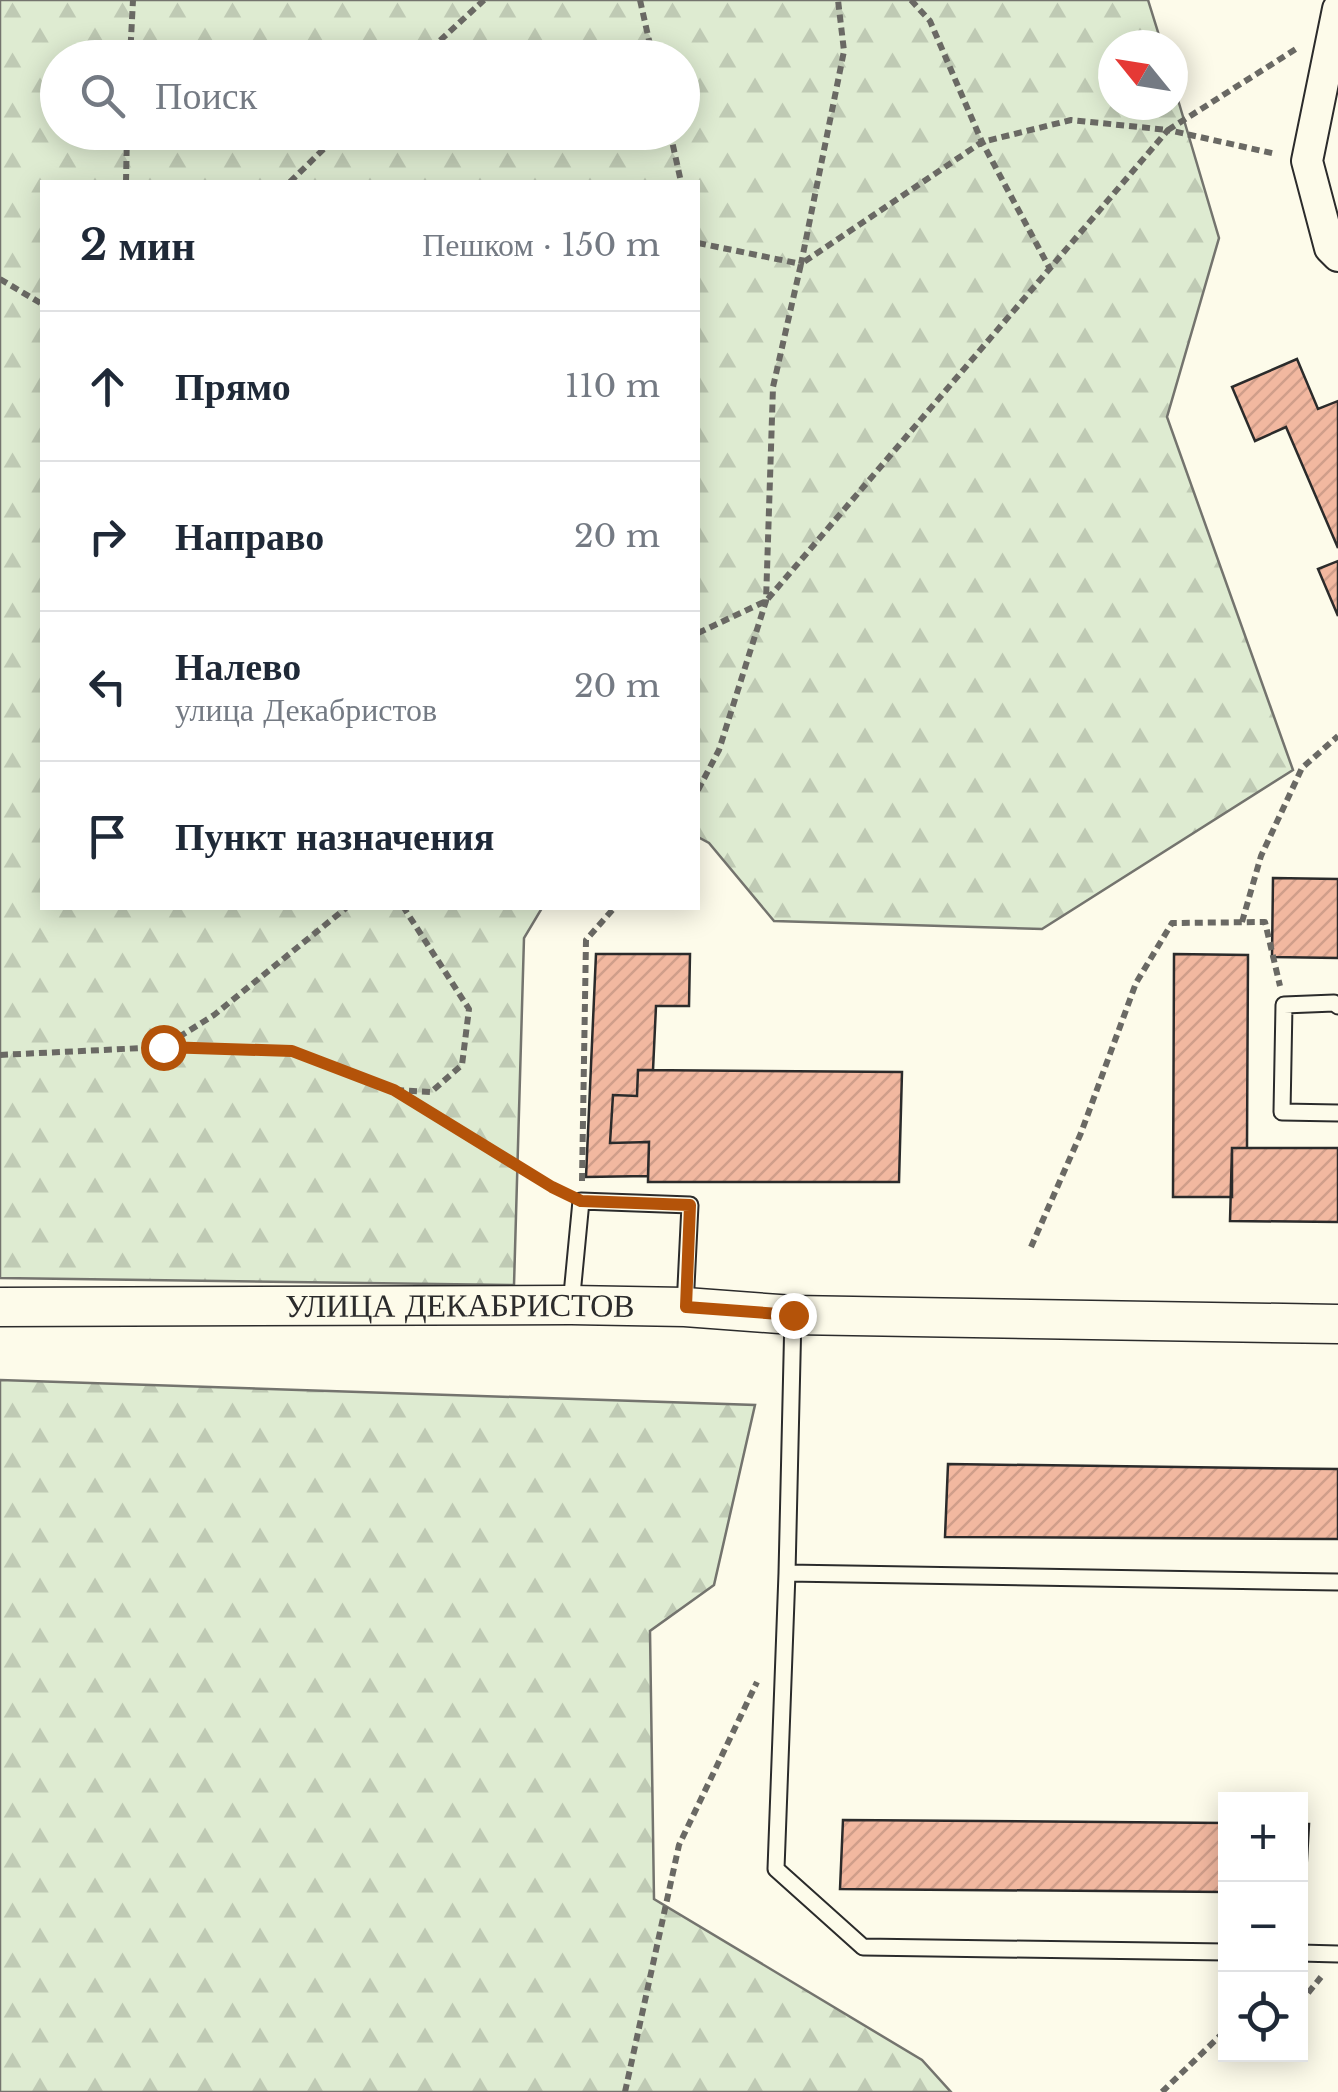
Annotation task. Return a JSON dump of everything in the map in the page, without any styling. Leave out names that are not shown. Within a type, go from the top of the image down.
[{"type":"street","points":[[1336,17],[1307,161],[1330,248],[1338,256]]},
{"type":"street","name":"УЛИЦА ДЕКАБРИСТОВ","points":[[0,1307],[686,1307],[793,1315],[1338,1324]]},
{"type":"lane","points":[[1338,1006],[1284,1005],[1282,1112],[1338,1113]]},
{"type":"lane","points":[[571,1306],[581,1201],[690,1205],[686,1307]]},
{"type":"lane","points":[[793,1315],[776,1869],[864,1947],[1218,1952]]},
{"type":"lane","points":[[787,1573],[1338,1582]]},
{"type":"lane","points":[[1308,1953],[1338,1954]]},
{"type":"path","points":[[131,40],[133,0]]},
{"type":"path","points":[[441,40],[484,0]]},
{"type":"path","points":[[640,0],[649,40]]},
{"type":"path","points":[[700,786],[718,750],[766,601],[773,386],[844,51],[838,0]]},
{"type":"path","points":[[911,0],[930,21],[982,142],[1050,269]]},
{"type":"path","points":[[700,631],[766,601],[1168,130],[1336,17]]},
{"type":"path","points":[[700,243],[800,264],[982,142],[1071,120],[1168,130],[1307,161]]},
{"type":"path","points":[[126,180],[127,150]]},
{"type":"path","points":[[292,180],[323,150]]},
{"type":"path","points":[[674,150],[681,180]]},
{"type":"path","points":[[0,279],[40,303]]},
{"type":"path","points":[[1242,922],[1261,856],[1302,768],[1338,736]]},
{"type":"path","points":[[163,1047],[214,1015],[344,910]]},
{"type":"path","points":[[394,1090],[431,1092],[462,1065],[469,1008],[405,910]]},
{"type":"path","points":[[0,1056],[163,1047],[292,1051],[394,1090],[581,1201],[586,940],[612,910]]},
{"type":"path","points":[[1030,1247],[1082,1133],[1136,983],[1172,922],[1265,922],[1284,1005]]},
{"type":"path","points":[[625,2092],[678,1845],[760,1676]]},
{"type":"path","points":[[1162,2092],[1218,2038]]},
{"type":"green space","points":[[0,0],[1148,0],[1157,30],[1098,30],[1098,120],[1184,120],[1219,238],[1167,417],[1293,770],[1042,929],[774,921],[709,843],[700,838],[700,180],[40,180],[40,910],[541,910],[524,938],[514,1285],[0,1278]]},
{"type":"green space","points":[[0,1380],[755,1405],[714,1585],[650,1631],[654,1899],[922,2060],[951,2092],[0,2092]]},
{"type":"building","points":[[1297,359],[1318,409],[1338,401],[1338,548],[1286,427],[1255,441],[1232,387]]},
{"type":"building","points":[[1338,561],[1338,616],[1318,569]]},
{"type":"building","points":[[1273,878],[1338,879],[1338,958],[1272,957]]},
{"type":"building","points":[[596,954],[690,954],[689,1006],[656,1006],[653,1070],[638,1070],[637,1096],[613,1095],[610,1143],[649,1142],[648,1176],[586,1177]]},
{"type":"building","points":[[1174,954],[1248,955],[1247,1148],[1232,1148],[1232,1197],[1173,1197]]},
{"type":"building","points":[[638,1070],[902,1072],[899,1182],[648,1182],[649,1142],[610,1143],[613,1095],[637,1096]]},
{"type":"building","points":[[1232,1148],[1338,1148],[1338,1222],[1230,1221]]},
{"type":"building","points":[[948,1464],[1338,1469],[1338,1539],[945,1537]]},
{"type":"building","points":[[843,1820],[1218,1823],[1218,1892],[840,1889]]},
{"type":"route","points":[[163,1047],[292,1051],[394,1090],[581,1201],[690,1205],[686,1307],[793,1315]]}]
